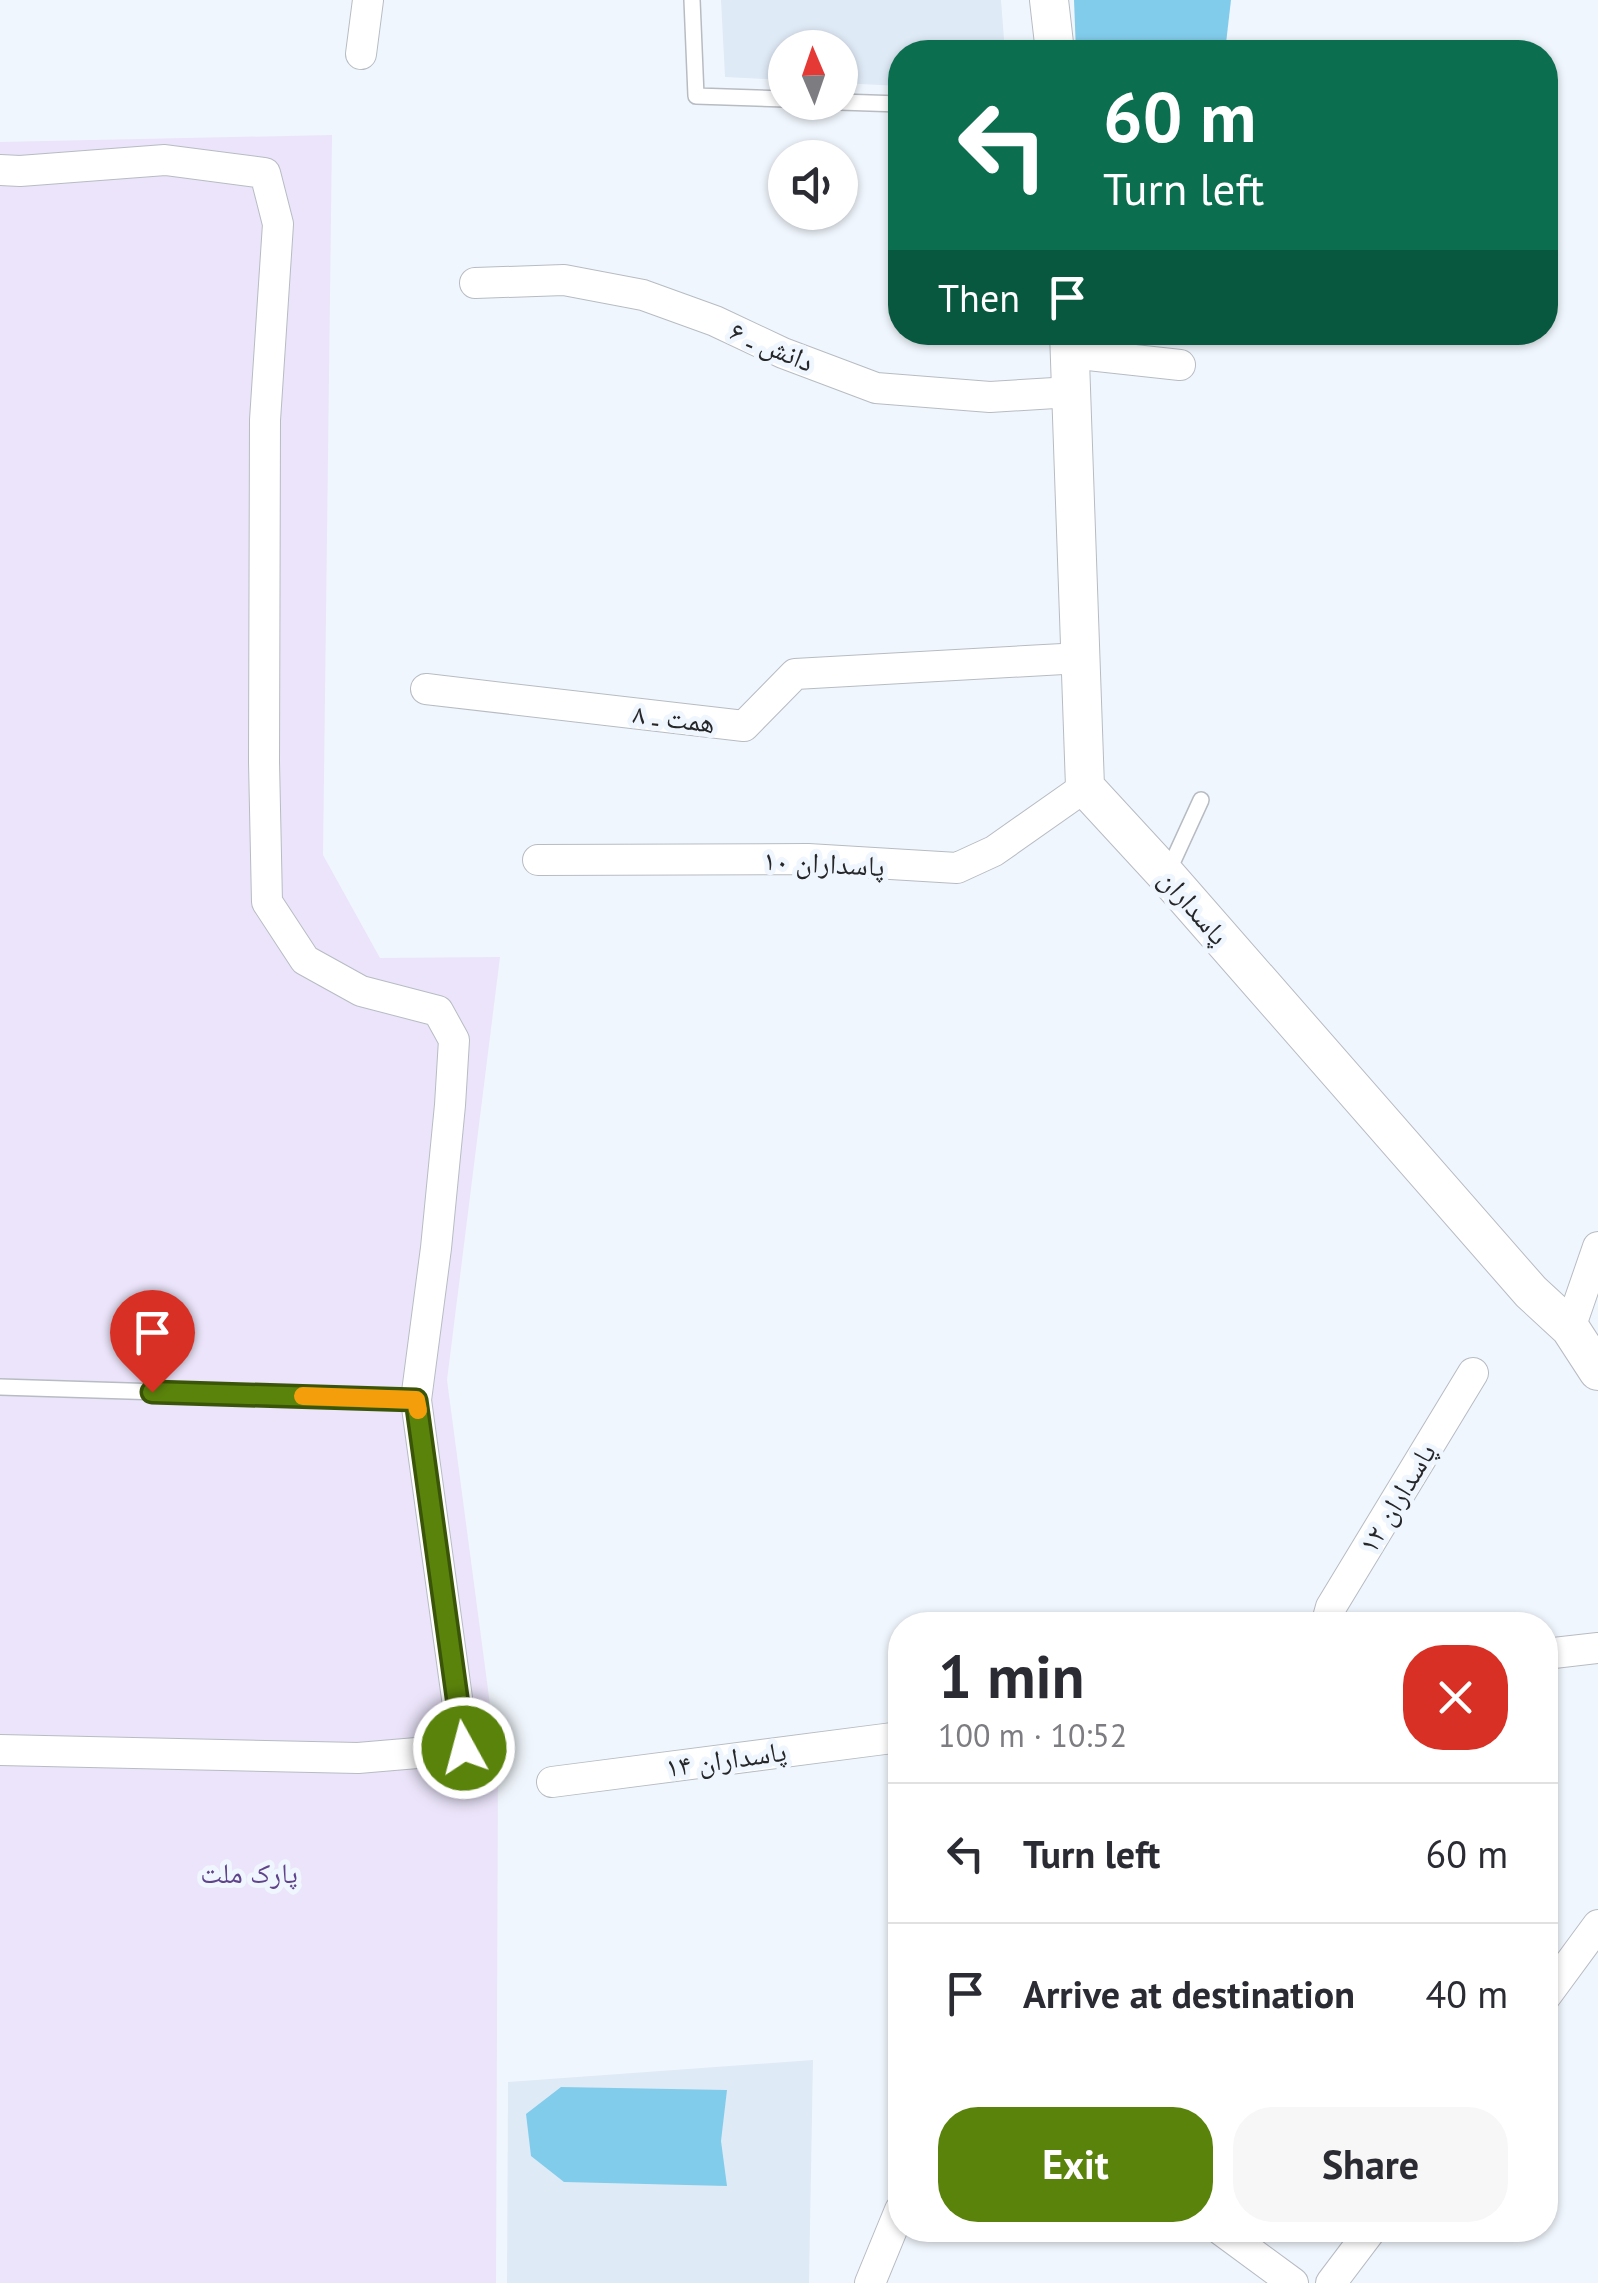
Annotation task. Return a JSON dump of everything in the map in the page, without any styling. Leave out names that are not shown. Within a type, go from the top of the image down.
[{"type":"street","points":[[362,54],[368,0]]},
{"type":"street","points":[[1049,0],[1054,40]]},
{"type":"street","points":[[0,170],[164,160],[265,173],[278,224],[265,420],[266,902],[305,960],[360,992],[438,1011],[454,1040],[436,1248],[416,1400],[464,1748],[358,1758],[0,1750]]},
{"type":"street","name":"دانش ـ ۶","points":[[475,283],[564,280],[643,296],[715,321],[783,353],[876,388],[990,397],[1071,392]]},
{"type":"street","points":[[1069,345],[1085,787]]},
{"type":"street","points":[[1079,345],[1180,365]]},
{"type":"street","name":"همت ـ ۸","points":[[426,689],[744,726],[795,674],[1081,658]]},
{"type":"street","name":"پاسداران ۱۰","points":[[538,860],[808,859],[957,868],[994,851],[1085,787]]},
{"type":"street","name":"پاسداران","points":[[1085,787],[1531,1292],[1584,1331],[1598,1372]]},
{"type":"street","points":[[1584,1331],[1598,1247]]},
{"type":"street","name":"پاسداران ۱۲","points":[[1330,1612],[1473,1372]]},
{"type":"street","points":[[1558,1653],[1598,1648]]},
{"type":"street","name":"پاسداران ۱۴","points":[[552,1782],[888,1738]]},
{"type":"street","points":[[1558,1974],[1598,1926]]},
{"type":"street","points":[[870,2283],[888,2239]]},
{"type":"street","points":[[1237,2242],[1293,2283]]},
{"type":"street","points":[[1331,2283],[1362,2242]]},
{"type":"lane","points":[[692,0],[696,96],[768,99]]},
{"type":"lane","points":[[858,103],[888,104]]},
{"type":"lane","points":[[1166,876],[1201,800]]},
{"type":"lane","points":[[0,1387],[416,1400]]},
{"type":"shaded area","points":[[721,0],[1001,0],[1004,40],[888,40],[888,85],[858,84],[858,30],[768,30],[768,79],[725,77]]},
{"type":"shaded area","points":[[813,2060],[809,2283],[507,2283],[508,2082]]},
{"type":"green space","name":"پارک ملت","points":[[332,135],[323,855],[380,958],[500,957],[447,1380],[498,1765],[496,2283],[0,2283],[0,142]]},
{"type":"building","points":[[1074,0],[1231,0],[1226,40],[1076,40]]},
{"type":"building","points":[[561,2087],[727,2090],[721,2141],[727,2186],[564,2182],[531,2156],[526,2114]]},
{"type":"slow traffic","points":[[303,1396],[416,1400],[418,1410]]},
{"type":"route","points":[[152,1392],[416,1400],[464,1748]]}]
